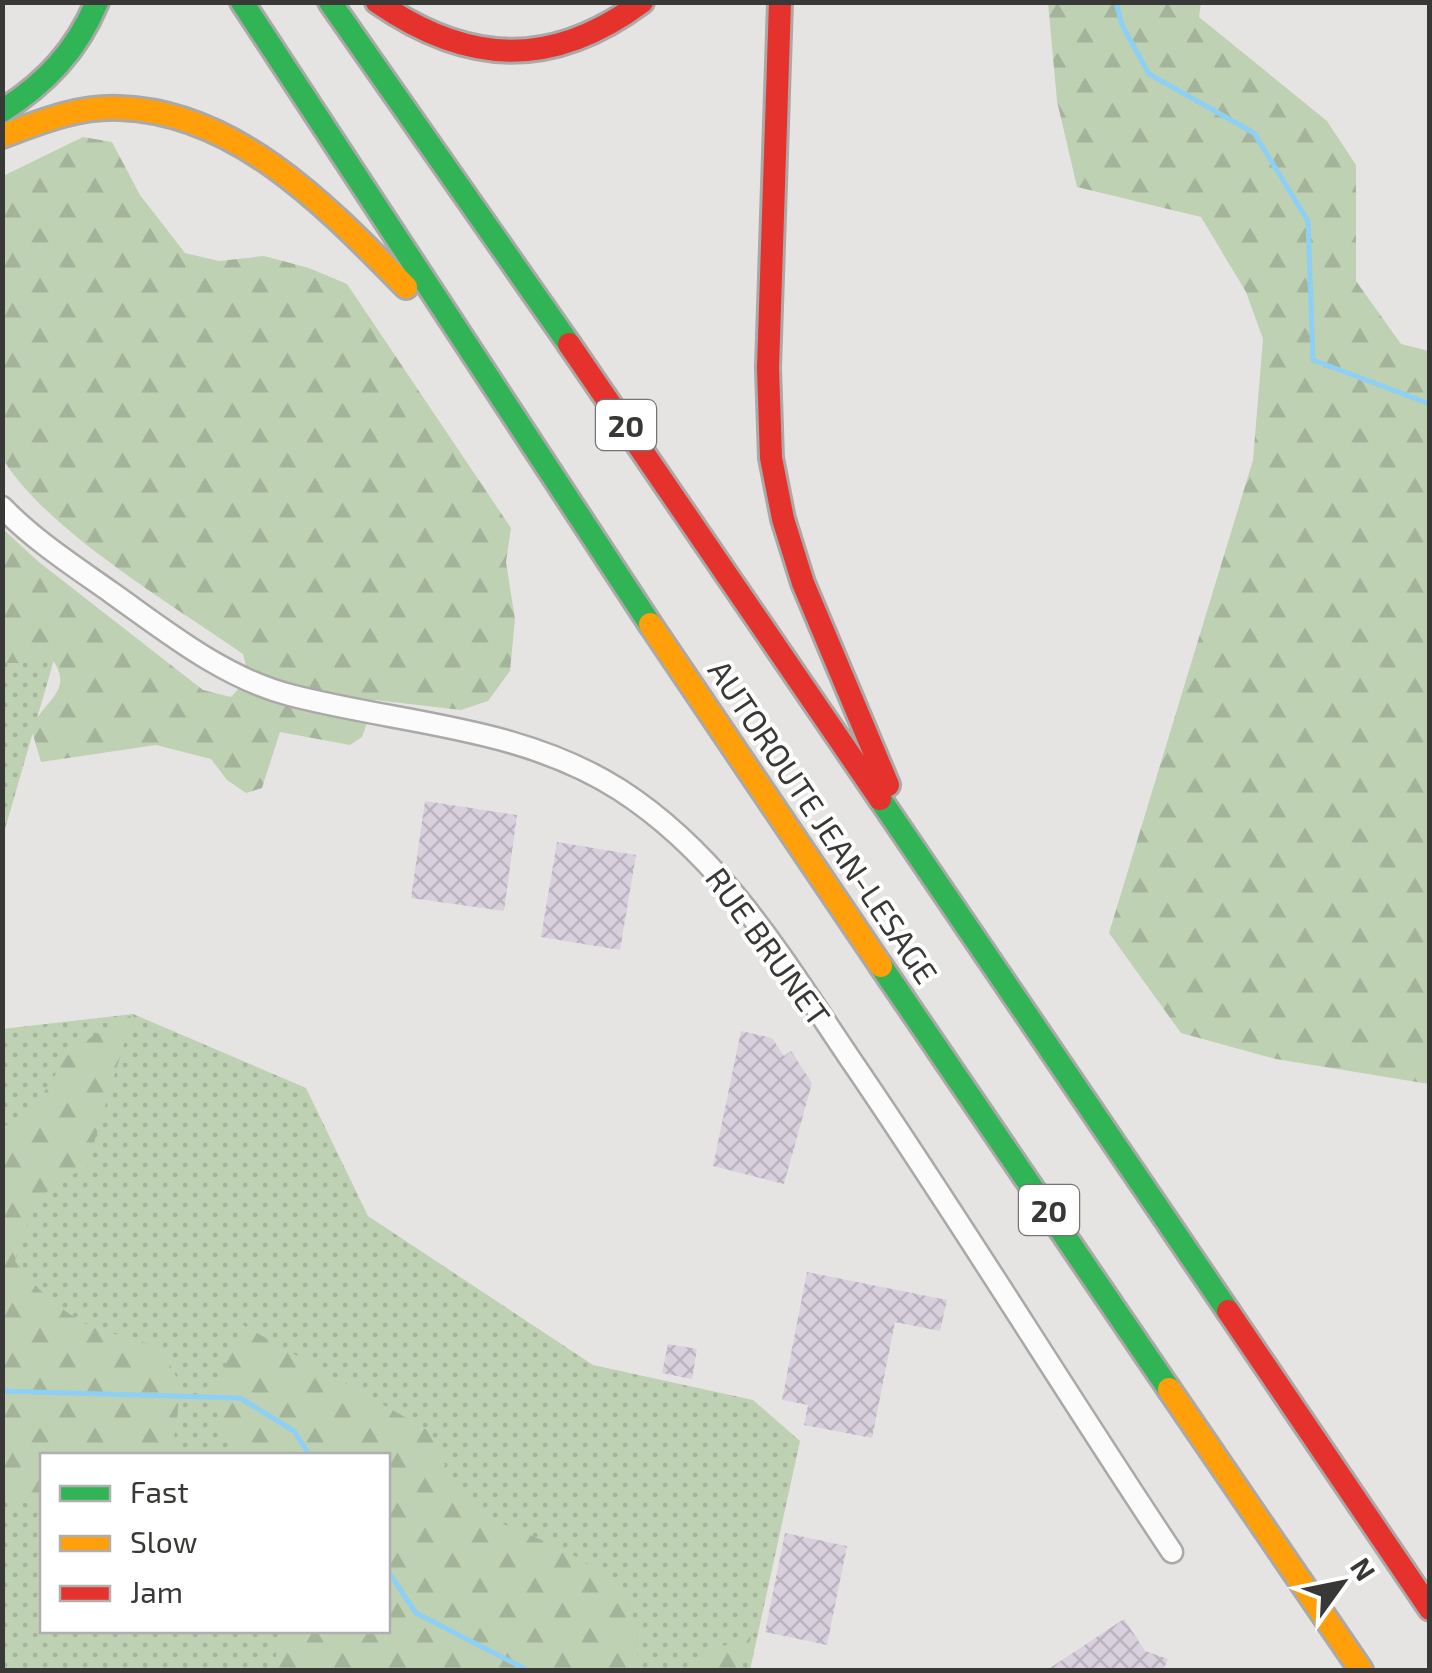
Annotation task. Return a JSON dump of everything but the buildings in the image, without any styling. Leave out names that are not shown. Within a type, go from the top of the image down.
[{"type":"highway","points":[[2,111],[34,91],[58,69],[80,40],[98,2]]},
{"type":"highway","name":"AUTOROUTE JEAN-LESAGE","points":[[242,2],[464,346],[1361,1670]]},
{"type":"highway","name":"AUTOROUTE JEAN-LESAGE","points":[[330,2],[546,309],[1430,1609]]},
{"type":"highway","points":[[377,2],[403,22],[442,41],[485,52],[516,53],[545,50],[586,38],[642,2]]},
{"type":"highway","points":[[780,2],[768,368],[772,458],[783,519],[803,583],[915,851]]},
{"type":"highway","points":[[2,136],[48,116],[93,107],[137,107],[194,123],[264,162],[324,206],[464,346]]},
{"type":"street","name":"RUE BRUNET","points":[[2,507],[51,550],[171,635],[244,678],[287,694],[460,729],[531,748],[605,781],[681,836],[730,887],[782,958],[978,1249],[1055,1375],[1172,1552]]},
{"type":"green space","points":[[1048,3],[1201,3],[1199,17],[1327,121],[1356,165],[1356,281],[1401,344],[1429,351],[1429,1084],[1276,1059],[1181,1033],[1109,933],[1253,460],[1263,339],[1246,292],[1201,217],[1077,187],[1057,101]]},
{"type":"green space","points":[[83,137],[112,142],[140,195],[185,253],[219,261],[264,256],[309,268],[347,284],[511,528],[506,562],[515,619],[510,671],[488,701],[461,710],[375,700],[362,737],[350,745],[280,732],[262,788],[246,793],[227,780],[211,759],[156,745],[41,762],[31,728],[57,692],[60,676],[48,654],[24,663],[3,663],[3,534],[203,690],[231,697],[249,677],[243,654],[79,539],[23,486],[3,459],[3,176]]},
{"type":"green space","points":[[3,529],[73,594],[3,836]]},
{"type":"green space","points":[[133,1014],[306,1088],[368,1216],[593,1365],[753,1400],[800,1441],[750,1670],[3,1670],[2,1029]]},
{"type":"green space","points":[[133,1014],[86,1169],[56,1184],[37,1204],[15,1261],[47,1296],[76,1318],[145,1343],[165,1358],[176,1379],[178,1412],[172,1453],[40,1453],[40,1510],[3,1492],[3,1124],[10,1127],[36,1105],[67,1056],[94,1035]]},
{"type":"green space","points":[[243,1325],[431,1432],[456,1491],[503,1524],[566,1550],[622,1589],[637,1633],[637,1670],[274,1670],[280,1633],[390,1633],[390,1453],[232,1453],[211,1397]]},
{"type":"green space","points":[[751,1637],[741,1670],[701,1670],[707,1651]]},
{"type":"waterway","points":[[1116,2],[1122,25],[1149,74],[1254,133],[1308,221],[1313,360],[1430,404]]},
{"type":"waterway","points":[[2,1391],[240,1398],[294,1431],[308,1453]]},
{"type":"waterway","points":[[390,1574],[416,1613],[527,1670]]},
{"type":"traffic: fast","points":[[2,111],[33,89],[58,64],[80,35],[97,2]]},
{"type":"traffic: fast","points":[[242,2],[650,624]]},
{"type":"traffic: fast","points":[[330,2],[569,344]]},
{"type":"traffic: fast","points":[[880,799],[1228,1311]]},
{"type":"traffic: fast","points":[[881,966],[1169,1389]]},
{"type":"traffic: slow","points":[[2,136],[59,116],[104,108],[163,114],[204,127],[242,146],[313,197],[406,287]]},
{"type":"traffic: slow","points":[[650,624],[881,966]]},
{"type":"traffic: slow","points":[[1169,1389],[1361,1670]]},
{"type":"traffic: jam","points":[[377,2],[444,38],[510,51],[543,48],[575,39],[609,24],[642,2]]},
{"type":"traffic: jam","points":[[780,2],[768,368],[771,458],[783,519],[803,583],[888,785]]},
{"type":"traffic: jam","points":[[569,344],[880,799]]},
{"type":"traffic: jam","points":[[1228,1311],[1430,1609]]}]
